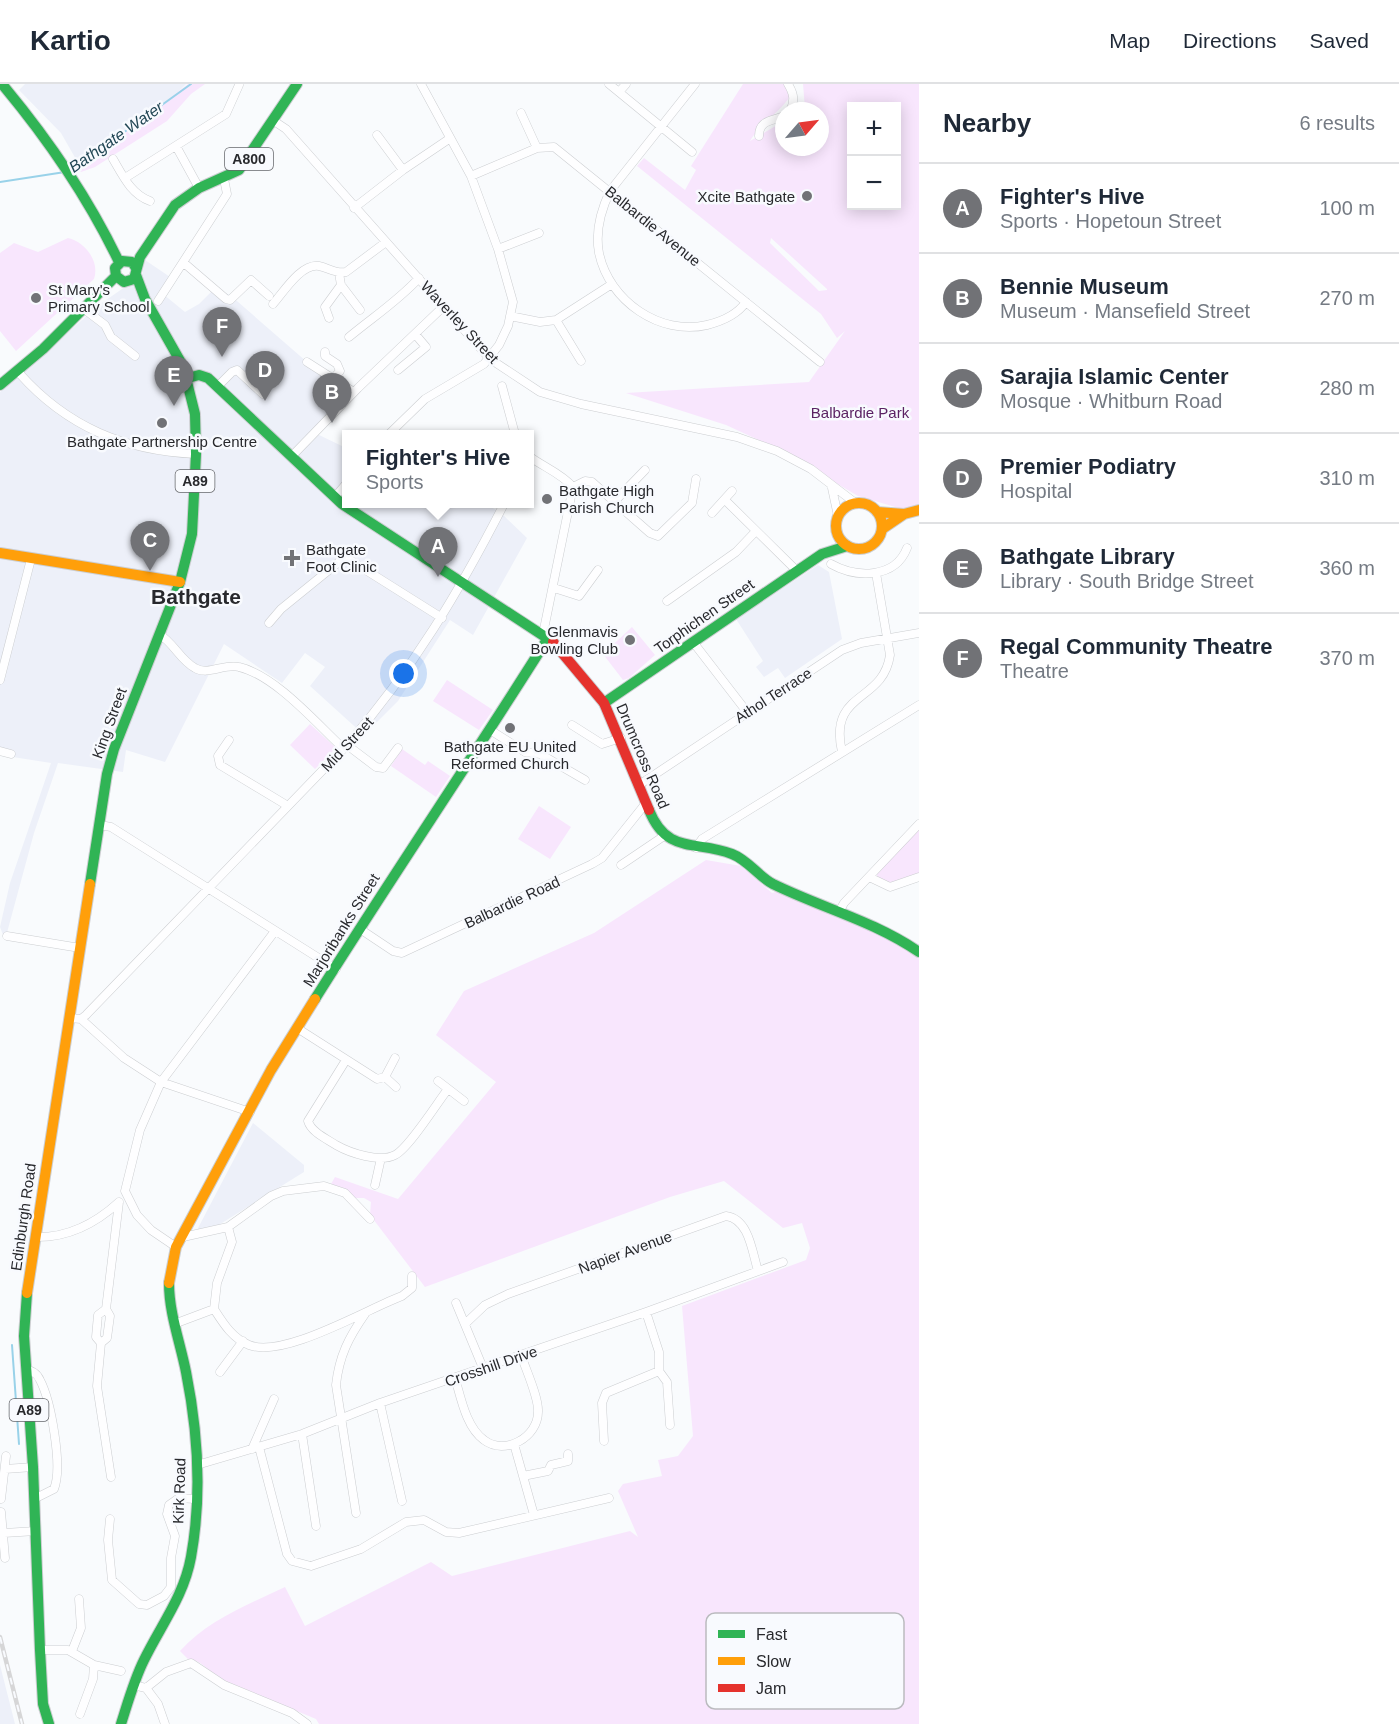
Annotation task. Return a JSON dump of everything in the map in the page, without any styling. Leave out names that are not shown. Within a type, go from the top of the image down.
[{"type":"main road","name":"A800","points":[[127,271],[175,205],[199,188],[224,179],[247,162],[297,84]]},
{"type":"main road","name":"A89","points":[[9,86],[63,164],[145,299],[188,378],[195,414],[196,454],[192,534],[180,582],[159,634]]},
{"type":"main road","points":[[0,385],[19,373],[84,309],[127,271]]},
{"type":"main road","points":[[188,378],[204,376],[217,387]]},
{"type":"main road","name":"Drumcross Road","points":[[217,387],[342,502]]},
{"type":"main road","points":[[904,514],[882,529],[877,541],[862,549],[848,546],[836,532],[838,516],[854,502],[867,504],[877,512],[904,514],[919,510]]},
{"type":"main road","name":"Drumcross Road","points":[[352,508],[545,636],[573,662],[604,703],[621,738],[654,823],[664,836]]},
{"type":"main road","points":[[877,512],[882,529]]},
{"type":"main road","name":"Torphichen Street","points":[[822,554],[836,532]]},
{"type":"main road","name":"Torphichen Street","points":[[604,703],[822,554],[848,546]]},
{"type":"main road","points":[[0,553],[180,582]]},
{"type":"main road","name":"King Street","points":[[100,825],[106,778],[114,749],[159,634]]},
{"type":"main road","name":"Marjoribanks Street","points":[[180,1242],[297,1028],[336,969],[405,855],[490,730],[545,636]]},
{"type":"main road","name":"Edinburgh Road","points":[[50,1724],[43,1704],[33,1467],[26,1369],[26,1305],[100,825]]},
{"type":"main road","points":[[664,836],[683,847],[731,854],[771,884],[885,930],[919,952]]},
{"type":"main road","name":"Kirk Road","points":[[121,1724],[133,1685],[145,1658],[168,1621],[189,1568],[196,1465],[184,1363],[167,1291],[170,1266],[180,1242]]},
{"type":"street","points":[[394,430],[425,399],[449,386],[490,358],[499,345],[513,302],[498,249],[471,176],[421,84]]},
{"type":"street","points":[[609,84],[692,152]]},
{"type":"street","points":[[619,92],[626,84]]},
{"type":"street","points":[[695,84],[610,191],[602,207],[598,226],[599,253],[612,284],[637,311],[654,320],[673,325],[701,326],[730,317],[747,302]]},
{"type":"street","points":[[788,84],[793,91],[794,102]]},
{"type":"street","points":[[125,178],[225,114],[239,85]]},
{"type":"street","points":[[471,176],[537,148],[521,113]]},
{"type":"street","points":[[759,136],[759,128],[764,122],[775,119]]},
{"type":"street","name":"Waverley Street","points":[[274,121],[286,129],[490,358],[540,392],[581,404],[737,437],[777,451],[811,469],[832,488],[854,502]]},
{"type":"street","points":[[376,135],[403,170]]},
{"type":"street","points":[[354,208],[403,170],[449,139]]},
{"type":"street","points":[[176,146],[199,188]]},
{"type":"street","name":"Balbardie Avenue","points":[[537,148],[559,149],[820,362]]},
{"type":"street","points":[[113,159],[139,197],[150,201]]},
{"type":"street","points":[[158,301],[227,194],[224,179]]},
{"type":"street","points":[[498,249],[539,233]]},
{"type":"street","points":[[184,263],[226,299],[230,300],[251,280],[271,300],[310,267],[318,266],[339,273],[346,272],[386,242]]},
{"type":"street","points":[[339,273],[340,285],[360,310]]},
{"type":"street","points":[[349,337],[382,310],[400,299],[419,278]]},
{"type":"street","points":[[510,316],[540,322],[556,320],[612,284]]},
{"type":"street","points":[[329,318],[325,307],[340,285]]},
{"type":"street","points":[[291,457],[354,392],[444,307]]},
{"type":"street","points":[[84,309],[105,325],[111,337],[135,356]]},
{"type":"street","points":[[556,320],[581,361]]},
{"type":"street","points":[[398,370],[426,347],[415,334]]},
{"type":"street","points":[[324,352],[325,356],[337,364],[340,371],[333,379]]},
{"type":"street","points":[[306,362],[354,392]]},
{"type":"street","points":[[217,387],[237,370],[263,394]]},
{"type":"street","points":[[19,373],[39,396],[77,422],[143,449],[196,454]]},
{"type":"street","points":[[256,387],[263,379]]},
{"type":"street","points":[[502,386],[514,430]]},
{"type":"street","points":[[534,460],[549,471],[565,478],[573,487]]},
{"type":"street","points":[[614,502],[645,470]]},
{"type":"street","points":[[573,487],[585,481],[592,482],[650,533],[658,536],[692,502],[696,479]]},
{"type":"street","points":[[545,636],[573,487]]},
{"type":"street","points":[[832,488],[838,516]]},
{"type":"street","points":[[335,497],[342,489]]},
{"type":"street","points":[[712,513],[732,491]]},
{"type":"street","points":[[725,500],[797,571]]},
{"type":"street","name":"Mid Street","points":[[81,1019],[345,747],[385,701],[464,583],[502,508]]},
{"type":"street","points":[[667,601],[736,552],[756,531]]},
{"type":"street","points":[[831,564],[850,572],[876,573],[903,558],[907,548]]},
{"type":"street","points":[[269,623],[281,609],[345,557],[442,618]]},
{"type":"street","points":[[0,680],[31,559]]},
{"type":"street","points":[[554,588],[579,596],[598,570]]},
{"type":"street","points":[[842,752],[838,734],[841,719],[849,707],[871,689],[884,674],[890,655],[876,573]]},
{"type":"street","name":"Athol Terrace","points":[[639,785],[842,650],[887,638],[919,633]]},
{"type":"street","points":[[159,634],[170,641],[195,669],[203,671],[226,665],[240,667],[259,675],[284,693],[345,747],[376,767],[384,768],[398,748]]},
{"type":"street","points":[[693,642],[747,712]]},
{"type":"street","points":[[696,848],[702,839],[919,705]]},
{"type":"street","points":[[572,725],[602,744],[621,738]]},
{"type":"street","points":[[490,730],[525,752],[540,754],[585,780]]},
{"type":"street","points":[[228,744],[218,756],[220,765],[288,806]]},
{"type":"street","points":[[0,751],[11,754]]},
{"type":"street","name":"Balbardie Road","points":[[360,929],[393,951],[402,953],[602,858],[646,803]]},
{"type":"street","points":[[839,912],[919,824]]},
{"type":"street","points":[[100,825],[111,826],[336,969]]},
{"type":"street","points":[[621,865],[664,836]]},
{"type":"street","points":[[869,877],[890,887],[919,877]]},
{"type":"street","points":[[111,1477],[97,1386],[101,1343],[107,1338],[110,1316],[106,1309],[119,1202],[125,1191],[140,1130],[161,1082],[275,931]]},
{"type":"street","points":[[7,936],[80,948]]},
{"type":"street","points":[[69,1018],[81,1019],[124,1058],[161,1082],[250,1112]]},
{"type":"street","points":[[297,1028],[377,1079],[385,1077],[395,1058]]},
{"type":"street","points":[[346,1060],[309,1118],[309,1125],[339,1147],[381,1158],[400,1151],[448,1089]]},
{"type":"street","points":[[385,1077],[396,1087]]},
{"type":"street","points":[[438,1081],[464,1101]]},
{"type":"street","points":[[375,1185],[381,1158]]},
{"type":"street","points":[[125,1191],[137,1215],[151,1230],[180,1242],[228,1227],[271,1196],[283,1191],[324,1186],[345,1193],[370,1219]]},
{"type":"street","points":[[35,1237],[64,1235],[81,1228],[119,1202]]},
{"type":"street","name":"Napier Avenue","points":[[466,1323],[485,1305],[508,1294],[726,1215],[736,1217],[743,1224],[758,1270]]},
{"type":"street","points":[[228,1227],[232,1242],[217,1283],[214,1308],[229,1332],[243,1341],[269,1349],[366,1312],[412,1288],[412,1276]]},
{"type":"street","name":"Crosshill Drive","points":[[196,1465],[302,1434],[380,1403],[646,1312],[783,1262]]},
{"type":"street","points":[[456,1303],[483,1368]]},
{"type":"street","points":[[174,1324],[214,1308]]},
{"type":"street","points":[[356,1513],[336,1384],[338,1364],[348,1338],[366,1312]]},
{"type":"street","points":[[646,1312],[659,1352],[659,1371],[667,1382],[670,1425]]},
{"type":"street","points":[[220,1372],[243,1341]]},
{"type":"street","points":[[455,1378],[464,1409],[483,1440],[496,1446],[514,1444],[528,1436],[536,1424],[539,1411],[521,1355]]},
{"type":"street","points":[[26,1369],[34,1372],[40,1380],[52,1424],[58,1468],[54,1489],[34,1499]]},
{"type":"street","points":[[604,1441],[602,1403],[606,1393],[659,1371]]},
{"type":"street","points":[[274,1399],[256,1448],[292,1561],[311,1566],[361,1549],[406,1522],[424,1520],[446,1532],[459,1533],[609,1498]]},
{"type":"street","points":[[380,1403],[402,1501]]},
{"type":"street","points":[[302,1434],[316,1526]]},
{"type":"street","points":[[514,1444],[534,1515]]},
{"type":"street","points":[[524,1476],[548,1471],[551,1465],[568,1461],[568,1454]]},
{"type":"street","points":[[1,1498],[6,1456]]},
{"type":"street","points":[[5,1469],[33,1467]]},
{"type":"street","points":[[110,1519],[108,1539],[112,1580],[139,1604],[147,1605],[164,1596],[171,1587],[171,1558],[175,1536],[167,1514],[169,1504],[179,1498],[195,1499]]},
{"type":"street","points":[[1,1512],[5,1558]]},
{"type":"street","points":[[4,1533],[36,1531]]},
{"type":"street","points":[[72,1651],[81,1628],[79,1599]]},
{"type":"street","points":[[40,1650],[72,1651],[94,1665],[121,1671]]},
{"type":"street","points":[[146,1688],[166,1672],[191,1663],[224,1685],[292,1713],[307,1724]]},
{"type":"street","points":[[80,1714],[93,1678],[94,1665]]},
{"type":"street","points":[[133,1685],[146,1688],[158,1704],[165,1724]]},
{"type":"shaded area","points":[[25,84],[186,84],[169,101],[77,167],[77,161],[61,133],[19,90]]},
{"type":"shaded area","points":[[145,260],[173,279],[163,294],[185,312],[199,304],[214,289],[230,295],[307,362],[354,392],[315,433],[342,446],[342,508],[492,508],[500,512],[527,538],[473,635],[450,620],[398,701],[364,735],[310,686],[325,667],[305,653],[282,683],[224,644],[165,762],[126,750],[123,772],[58,763],[34,833],[5,940],[0,927],[10,883],[51,763],[0,755],[0,392],[99,305],[142,275]]},
{"type":"shaded area","points":[[818,565],[829,572],[842,639],[785,678],[778,668],[764,677],[756,667],[763,661],[736,619]]},
{"type":"shaded area","points":[[253,1123],[304,1165],[304,1172],[209,1231],[197,1230]]},
{"type":"shaded area","points":[[0,1665],[15,1724],[0,1724]]},
{"type":"green space","points":[[188,84],[205,84],[191,94],[167,121],[95,167],[81,172],[78,169]]},
{"type":"green space","name":"Balbardie Park","points":[[743,84],[786,84],[791,95],[786,102],[775,102],[775,114],[750,141],[775,126],[775,156],[829,156],[829,102],[804,102],[803,84],[919,84],[919,504],[902,509],[858,496],[778,449],[726,425],[626,393],[809,382],[845,331],[837,338],[821,314],[637,166],[644,158],[685,190],[696,170],[691,166]],"holes":[[[771,238],[827,289],[819,291],[770,243]]]},
{"type":"green space","name":"St Mary's Primary School","points":[[68,238],[80,244],[90,253],[95,266],[94,279],[16,351],[0,331],[0,253],[14,243],[38,252]]},
{"type":"green space","name":"Glenmavis Bowling Club","points":[[632,627],[655,655],[629,678],[623,680],[603,654]]},
{"type":"green space","points":[[447,680],[493,710],[479,730],[433,701]]},
{"type":"green space","points":[[310,724],[336,748],[315,769],[290,745]]},
{"type":"green space","points":[[402,749],[425,765],[428,761],[450,776],[436,797],[391,766]]},
{"type":"green space","points":[[539,806],[571,827],[550,859],[518,839]]},
{"type":"green space","points":[[919,828],[919,874],[890,883],[877,877],[877,873]]},
{"type":"green space","points":[[706,860],[741,866],[772,893],[779,891],[828,914],[899,942],[919,958],[919,1724],[319,1724],[316,1719],[215,1677],[204,1666],[189,1660],[180,1651],[203,1630],[216,1622],[285,1587],[305,1626],[431,1562],[452,1576],[630,1531],[638,1537],[618,1491],[623,1484],[662,1476],[658,1460],[678,1456],[693,1436],[682,1306],[806,1260],[810,1248],[802,1223],[783,1228],[724,1181],[670,1197],[425,1287],[370,1215],[371,1202],[364,1198],[355,1198],[331,1184],[335,1177],[398,1199],[496,1082],[436,1035],[464,991],[594,933]]},
{"type":"waterway","name":"Bathgate Water","points":[[73,169],[191,84]]},
{"type":"waterway","name":"Bathgate Water","points":[[0,182],[65,172]]},
{"type":"waterway","points":[[12,1345],[19,1444]]},
{"type":"railway","points":[[0,1637],[22,1724]]},
{"type":"traffic: fast","points":[[2,84],[66,169],[94,214],[119,262]]},
{"type":"traffic: fast","points":[[136,268],[132,262],[122,261],[115,268],[116,276],[124,282],[134,279],[140,257],[175,205],[199,188],[239,170],[297,84]]},
{"type":"traffic: fast","points":[[90,884],[107,774],[114,749],[180,582],[192,534],[196,454],[195,414],[183,366],[145,299],[136,275]]},
{"type":"traffic: fast","points":[[0,385],[43,349],[116,276]]},
{"type":"traffic: fast","points":[[188,378],[199,375],[208,378],[342,504]]},
{"type":"traffic: fast","points":[[348,508],[553,642]]},
{"type":"traffic: fast","points":[[604,703],[822,554],[847,546]]},
{"type":"traffic: fast","points":[[315,999],[548,638]]},
{"type":"traffic: fast","points":[[649,810],[664,834],[674,840],[732,854],[773,884],[866,923],[919,952]]},
{"type":"traffic: fast","points":[[121,1724],[140,1668],[171,1610],[188,1571],[197,1511],[196,1441],[184,1361],[169,1294],[169,1283]]},
{"type":"traffic: fast","points":[[27,1293],[24,1336],[33,1467],[40,1650],[43,1704],[49,1724]]},
{"type":"traffic: slow","points":[[859,503],[875,510],[882,526],[875,542],[859,549],[843,542],[836,526],[843,510],[859,503]]},
{"type":"traffic: slow","points":[[882,529],[904,514],[919,510]]},
{"type":"traffic: slow","points":[[877,512],[904,514]]},
{"type":"traffic: slow","points":[[0,553],[180,582]]},
{"type":"traffic: slow","points":[[27,1293],[90,884]]},
{"type":"traffic: slow","points":[[169,1283],[176,1247],[271,1070],[315,999]]},
{"type":"traffic: jam","points":[[553,642],[604,703],[649,810]]},
{"type":"place","name":"Xcite Bathgate","points":[[807,196]]},
{"type":"place","name":"St Mary's Primary School","points":[[36,298]]},
{"type":"place","name":"Regal Community Theatre","points":[[222,357]]},
{"type":"place","name":"Premier Podiatry","points":[[265,401]]},
{"type":"place","name":"Bathgate Library","points":[[174,406]]},
{"type":"place","name":"Bathgate Partnership Centre","points":[[162,423]]},
{"type":"place","name":"Bennie Museum","points":[[332,423]]},
{"type":"place","name":"Bathgate High Parish Church","points":[[547,499]]},
{"type":"place","name":"Bathgate Foot Clinic","points":[[292,558]]},
{"type":"place","name":"Sarajia Islamic Center","points":[[150,571]]},
{"type":"place","name":"Fighter's Hive","points":[[438,577]]},
{"type":"place","name":"Glenmavis Bowling Club","points":[[630,640]]},
{"type":"place","name":"Bathgate EU United Reformed Church","points":[[510,728]]},
{"type":"district","name":"Bathgate","points":[[196,596]]}]
